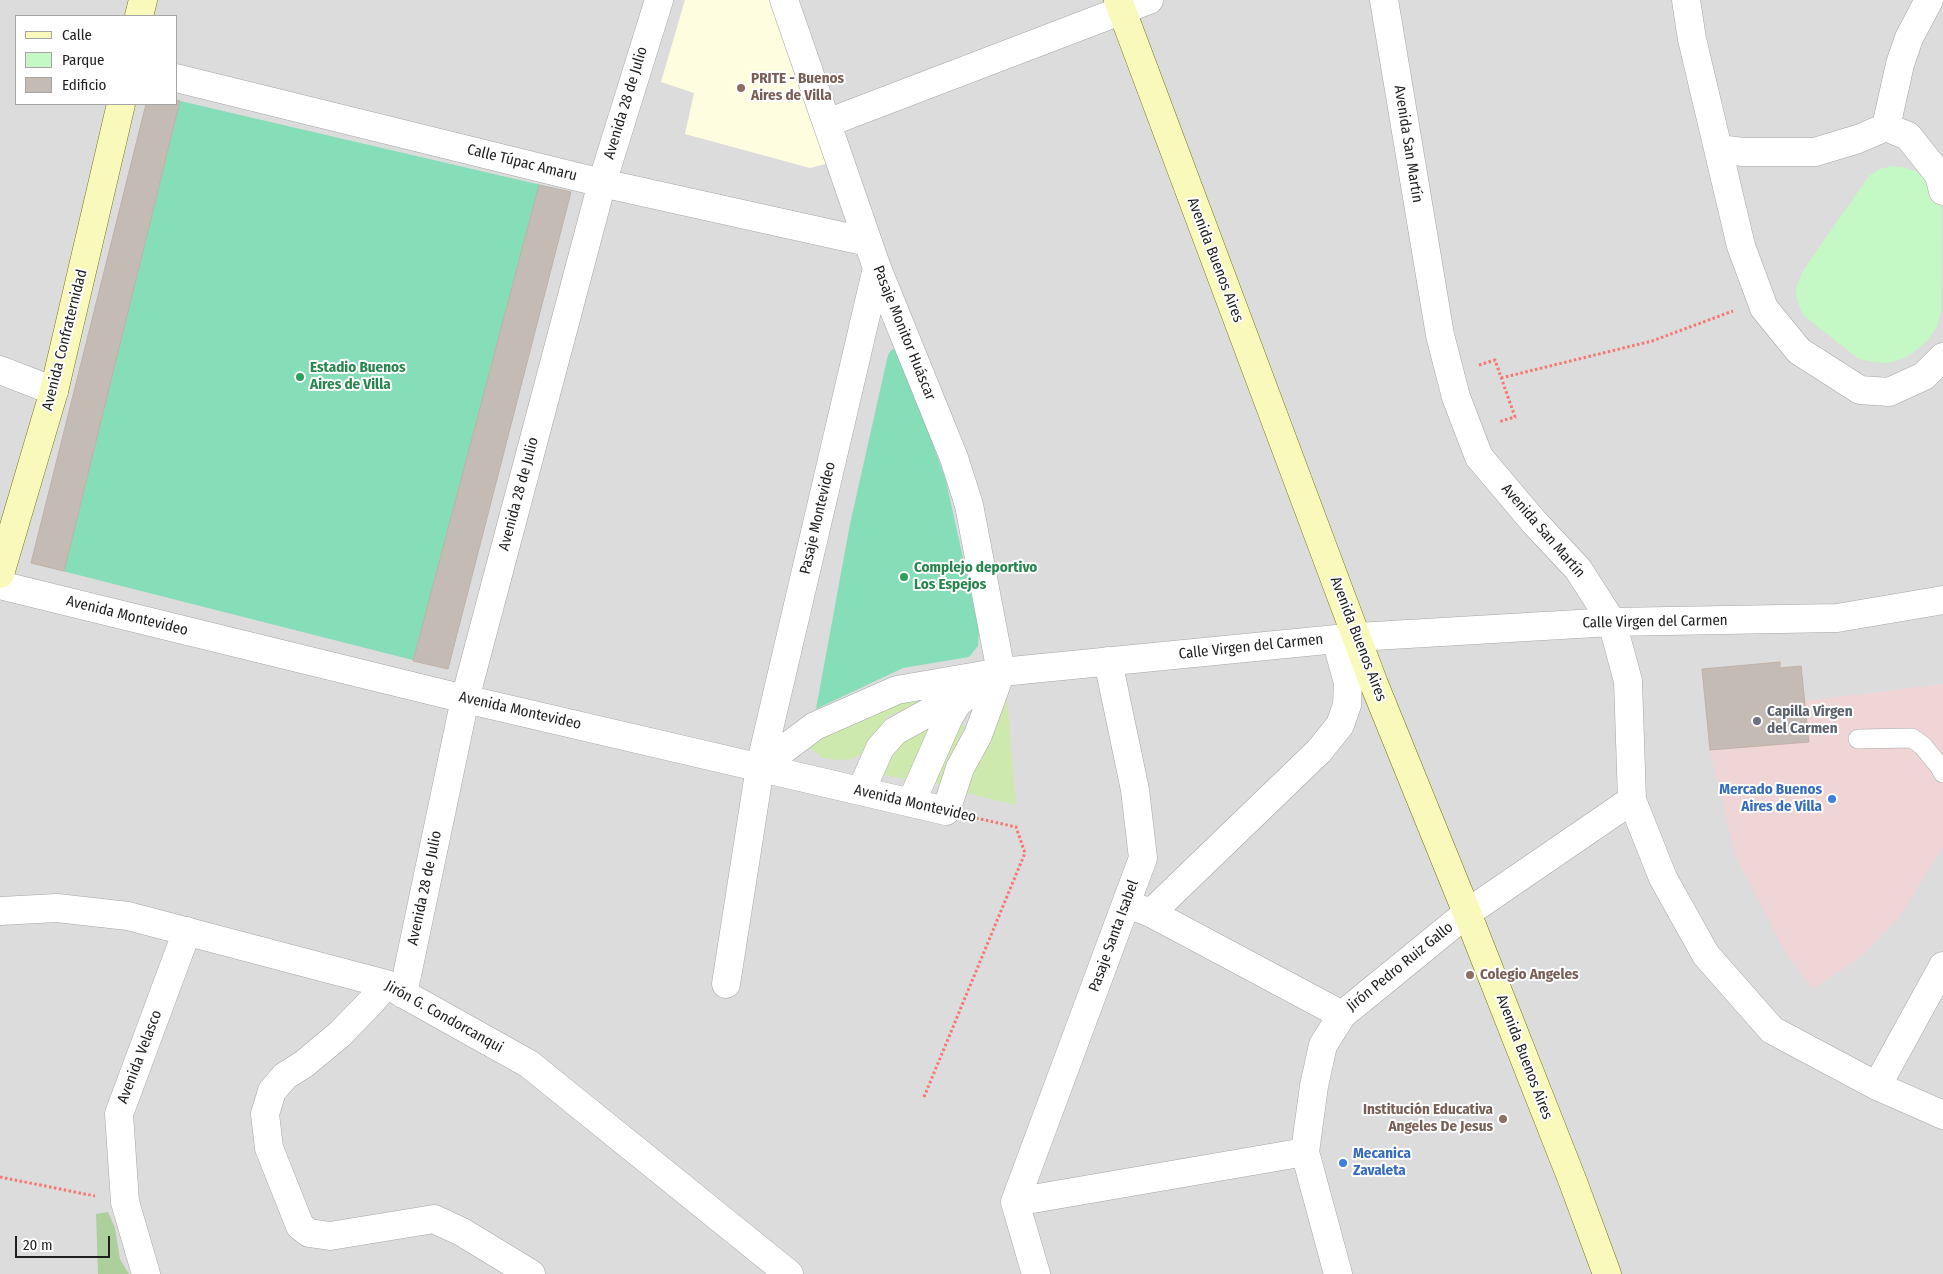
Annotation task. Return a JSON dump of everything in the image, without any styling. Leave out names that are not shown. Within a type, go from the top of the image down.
[{"type":"street","points":[[140,15],[143,0]]},
{"type":"street","name":"Avenida 28 de Julio","points":[[394,989],[465,699],[602,183],[659,0]]},
{"type":"street","name":"Pasaje Monitor Huáscar","points":[[784,0],[877,268],[954,458],[969,505],[1001,672]]},
{"type":"street","points":[[827,123],[1120,5],[1149,0]]},
{"type":"street","name":"Avenida San Martín","points":[[1384,0],[1440,335],[1456,397],[1479,458],[1534,522],[1578,569],[1612,622],[1628,681],[1632,800],[1662,878],[1706,955],[1772,1030],[1877,1086],[1943,1115]]},
{"type":"street","points":[[1686,0],[1692,39],[1741,246],[1764,308],[1799,351],[1860,390],[1889,392],[1924,376],[1943,357]]},
{"type":"street","points":[[1886,127],[1900,64],[1909,38],[1929,0]]},
{"type":"street","name":"Avenida Buenos Aires","points":[[1120,5],[1346,638],[1467,912],[1607,1274]]},
{"type":"street","name":"Calle Túpac Amaru","points":[[178,78],[602,183],[868,242]]},
{"type":"street","name":"Avenida Confraternidad","points":[[0,574],[54,391],[121,105]]},
{"type":"street","points":[[1719,149],[1743,152],[1815,152],[1858,140],[1886,127],[1908,136],[1939,175],[1943,191]]},
{"type":"street","name":"Pasaje Montevideo","points":[[726,984],[760,767],[877,268]]},
{"type":"street","points":[[0,370],[54,391]]},
{"type":"street","name":"Avenida Montevideo","points":[[0,585],[465,699],[946,811]]},
{"type":"street","name":"Calle Virgen del Carmen","points":[[760,767],[815,726],[897,690],[1001,672],[1346,638],[1612,622],[1837,618],[1943,600]]},
{"type":"street","points":[[1151,913],[1319,751],[1340,725],[1347,705],[1346,638]]},
{"type":"street","name":"Pasaje Santa Isabel","points":[[1015,1202],[1143,858],[1135,790],[1108,661]]},
{"type":"street","points":[[861,791],[880,748],[896,731],[933,710],[958,702],[1001,672]]},
{"type":"street","points":[[946,811],[960,768],[978,735],[1001,672]]},
{"type":"street","points":[[911,803],[949,717],[958,702]]},
{"type":"street","name":"Jirón Pedro Ruiz Gallo","points":[[1338,1274],[1305,1152],[1314,1086],[1323,1045],[1342,1015],[1467,912],[1632,800]]},
{"type":"street","points":[[1126,904],[1151,913],[1342,1015]]},
{"type":"street","name":"Jirón G. Condorcanqui","points":[[0,911],[57,908],[128,916],[394,989],[529,1064],[789,1274]]},
{"type":"street","name":"Avenida Velasco","points":[[146,1274],[125,1202],[119,1114],[187,932]]},
{"type":"street","points":[[1877,1086],[1943,966]]},
{"type":"street","points":[[394,989],[371,1002],[340,1034],[304,1064],[284,1076],[272,1091],[265,1114],[269,1148],[300,1226],[309,1233],[330,1236],[434,1218],[462,1232],[531,1274]]},
{"type":"street","points":[[1036,1274],[1015,1202],[1305,1152]]},
{"type":"lane","points":[[1858,739],[1912,738],[1923,746],[1940,767],[1943,774]]},
{"type":"path","points":[[1501,378],[1652,340],[1762,300]]},
{"type":"path","points":[[1450,374],[1495,360],[1515,417],[1469,432]]},
{"type":"path","name":"Avenida Montevideo","points":[[924,1097],[1025,852],[1016,828],[946,811]]},
{"type":"path","points":[[0,1178],[125,1202]]},
{"type":"shaded area","points":[[0,0],[1943,0],[1943,1274],[0,1274]]},
{"type":"shaded area","name":"PRITE - Buenos Aires de Villa","points":[[685,0],[771,0],[829,163],[810,168],[685,134],[694,93],[661,82]]},
{"type":"shaded area","name":"Mercado Buenos Aires de Villa","points":[[1943,684],[1943,847],[1900,916],[1862,956],[1813,989],[1784,950],[1735,855],[1710,750],[1808,742],[1805,701]]},
{"type":"green space","name":"Estadio Buenos Aires de Villa","points":[[178,100],[571,192],[448,669],[31,563],[146,105],[178,105]]},
{"type":"green space","points":[[1892,166],[1915,171],[1926,178],[1940,200],[1942,213],[1941,310],[1937,327],[1927,341],[1902,359],[1888,363],[1859,359],[1804,316],[1796,295],[1797,286],[1804,269],[1869,176],[1880,169]]},
{"type":"green space","name":"Complejo deportivo Los Espejos","points":[[891,350],[900,351],[946,481],[979,630],[978,646],[969,657],[903,668],[816,709],[850,524],[888,355]]},
{"type":"green space","points":[[946,687],[915,706],[888,716],[876,734],[870,750],[852,759],[837,760],[823,758],[810,748],[806,741],[840,724]]},
{"type":"green space","points":[[1007,699],[1016,805],[963,792]]},
{"type":"green space","points":[[941,718],[907,779],[884,775],[877,769],[887,749]]},
{"type":"green space","points":[[960,722],[970,731],[947,786],[928,781]]},
{"type":"green space","points":[[108,1212],[115,1228],[120,1259],[129,1274],[98,1274],[96,1214]]},
{"type":"building","points":[[178,100],[180,101],[64,571],[31,563],[146,105],[178,105]]},
{"type":"building","points":[[539,185],[571,192],[448,669],[413,661]]},
{"type":"building","name":"Capilla Virgen del Carmen","points":[[1780,662],[1780,668],[1801,666],[1809,742],[1710,750],[1702,669]]},
{"type":"place","name":"PRITE - Buenos Aires de Villa","points":[[741,88]]},
{"type":"place","name":"Estadio Buenos Aires de Villa","points":[[300,377]]},
{"type":"place","name":"Complejo deportivo Los Espejos","points":[[904,577]]},
{"type":"place","name":"Capilla Virgen del Carmen","points":[[1757,721]]},
{"type":"place","name":"Mercado Buenos Aires de Villa","points":[[1832,799]]},
{"type":"place","name":"Colegio Angeles","points":[[1470,975]]},
{"type":"place","name":"Institución Educativa Angeles De Jesus","points":[[1503,1119]]},
{"type":"place","name":"Mecanica Zavaleta","points":[[1343,1163]]}]
